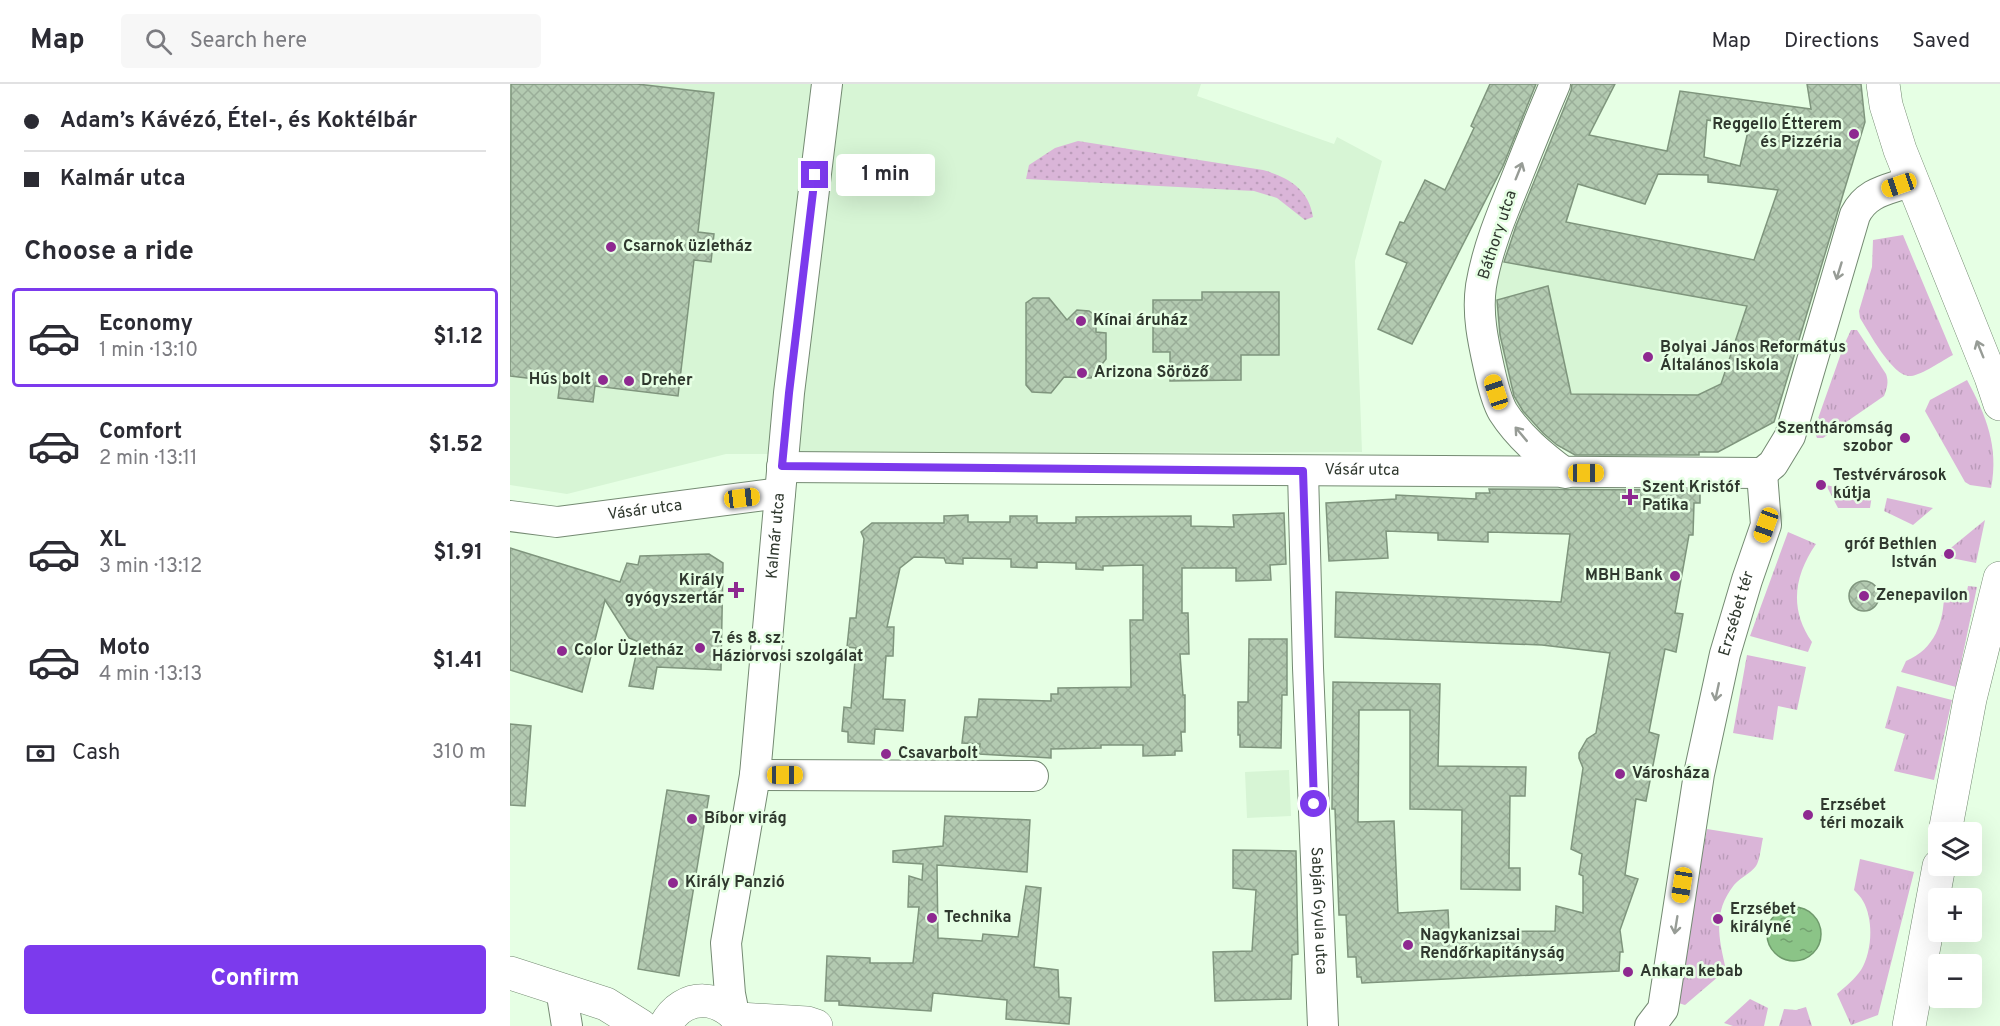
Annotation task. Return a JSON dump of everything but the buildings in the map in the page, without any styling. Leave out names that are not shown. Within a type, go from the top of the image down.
[{"type":"street","name":"Kalmár utca","points":[[739,1020],[728,976],[726,944],[755,775],[789,393],[827,84]]},
{"type":"street","name":"Báthory utca","points":[[1555,84],[1501,216],[1481,287],[1480,315],[1486,355],[1502,410],[1522,437],[1541,455],[1565,472]]},
{"type":"street","points":[[1884,94],[1900,150],[2000,404]]},
{"type":"street","points":[[1762,473],[1773,464],[1790,436],[1856,215],[1862,203],[1871,195],[1912,181]]},
{"type":"street","name":"Vásár utca","points":[[510,516],[557,522],[781,480],[1303,471],[1762,473]]},
{"type":"street","name":"Sabján Gyula utca","points":[[1303,471],[1308,668],[1323,1026]]},
{"type":"street","name":"Erzsébet tér","points":[[1650,1026],[1663,1009],[1699,774],[1727,647],[1766,525],[1762,473]]},
{"type":"street","points":[[1947,822],[1970,699],[2000,578]]},
{"type":"street","points":[[755,775],[1033,776]]},
{"type":"street","points":[[1909,1026],[1937,876]]},
{"type":"street","name":"Kalmár utca","points":[[678,1012],[703,987],[726,944]]},
{"type":"street","points":[[510,973],[564,1011],[606,1004],[633,1003],[678,1012],[711,1001],[723,1005],[739,1020],[807,1023],[816,1026]]},
{"type":"street","points":[[606,1004],[641,1026]]},
{"type":"shaded area","points":[[510,84],[1201,84],[1197,96],[1334,144],[1337,137],[1382,161],[1355,261],[1362,452],[726,454],[567,494],[510,485]]},
{"type":"shaded area","name":"Bolyai János Református Általános Iskola","points":[[1498,261],[1747,306],[1761,264],[1821,270],[1774,422],[1718,452],[1574,454],[1538,434],[1512,408],[1490,301]]},
{"type":"shaded area","points":[[1289,770],[1291,816],[1247,818],[1245,772]]},
{"type":"green space","points":[[1078,141],[1263,170],[1281,176],[1296,186],[1307,199],[1313,217],[1305,220],[1277,198],[1254,191],[1026,179],[1029,165],[1055,148]]},
{"type":"green space","points":[[1903,235],[1953,355],[1911,376],[1904,375],[1889,362],[1860,318],[1859,311],[1872,267],[1873,240]]},
{"type":"green space","points":[[1851,330],[1857,330],[1886,374],[1886,390],[1884,396],[1823,438],[1817,438],[1815,427]]},
{"type":"green space","points":[[1967,380],[1985,419],[1992,445],[1991,488],[1965,482],[1925,411],[1930,400]]},
{"type":"green space","points":[[1826,485],[1872,495],[1870,508],[1838,508]]},
{"type":"green space","points":[[1887,498],[1933,508],[1913,525],[1884,511]]},
{"type":"green space","points":[[1985,520],[1976,563],[1941,556]]},
{"type":"green space","points":[[1788,532],[1816,544],[1803,568],[1797,593],[1800,617],[1812,642],[1808,652],[1750,636]]},
{"type":"green space","points":[[1968,586],[1977,587],[1956,687],[1901,672],[1906,661],[1924,649],[1936,633],[1944,604],[1944,593],[1966,596]]},
{"type":"green space","points":[[1747,655],[1806,667],[1797,710],[1778,706],[1773,740],[1733,733]]},
{"type":"green space","points":[[1897,686],[1952,700],[1934,780],[1894,771],[1905,734],[1885,728]]},
{"type":"green space","points":[[1707,829],[1763,838],[1756,866],[1734,885],[1722,906],[1719,926],[1726,970],[1685,1005],[1675,1002]]},
{"type":"green space","points":[[1860,859],[1914,872],[1878,1015],[1851,1025],[1837,994],[1861,970],[1868,954],[1869,917],[1861,898],[1854,890]]},
{"type":"green space","points":[[1750,999],[1768,1008],[1764,1026],[1733,1026],[1724,1023]]},
{"type":"green space","points":[[1806,1007],[1812,1026],[1779,1026],[1784,1009],[1796,1010]]},
{"type":"water","points":[[1794,907],[1804,909],[1813,915],[1819,924],[1821,934],[1819,944],[1813,953],[1804,959],[1794,961],[1784,959],[1775,953],[1769,944],[1767,934],[1769,924],[1775,915],[1784,909]]},
{"type":"place","name":"Reggello Étterem és Pizzéria","points":[[1854,134]]},
{"type":"place","name":"Csarnok üzletház","points":[[611,247]]},
{"type":"place","name":"Kínai áruház","points":[[1081,321]]},
{"type":"place","name":"Bolyai János Református Általános Iskola","points":[[1648,357]]},
{"type":"place","name":"Arizona Söröző","points":[[1082,373]]},
{"type":"place","name":"Hús bolt","points":[[603,380]]},
{"type":"place","name":"Dreher","points":[[629,381]]},
{"type":"place","name":"Szentháromság szobor","points":[[1905,438]]},
{"type":"place","name":"Testvérvárosok kútja","points":[[1821,485]]},
{"type":"place","name":"Szent Kristóf Patika","points":[[1630,497]]},
{"type":"place","name":"gróf Bethlen István","points":[[1949,554]]},
{"type":"place","name":"MBH Bank","points":[[1675,576]]},
{"type":"place","name":"Király gyógyszertár","points":[[736,590]]},
{"type":"place","name":"Zenepavilon","points":[[1864,596]]},
{"type":"place","name":"7. és 8. sz. Háziorvosi szolgálat","points":[[700,648]]},
{"type":"place","name":"Color Üzletház","points":[[562,651]]},
{"type":"place","name":"Csavarbolt","points":[[886,754]]},
{"type":"place","name":"Városháza","points":[[1620,774]]},
{"type":"place","name":"Erzsébet téri mozaik","points":[[1808,815]]},
{"type":"place","name":"Bíbor virág","points":[[692,819]]},
{"type":"place","name":"Király Panzió","points":[[673,883]]},
{"type":"place","name":"Technika","points":[[932,918]]},
{"type":"place","name":"Erzsébet királyné","points":[[1718,919]]},
{"type":"place","name":"Nagykanizsai Rendőrkapitányság","points":[[1408,945]]},
{"type":"place","name":"Ankara kebab","points":[[1628,972]]},
{"type":"route","points":[[815,175],[782,466],[1303,471],[1314,804]]}]
